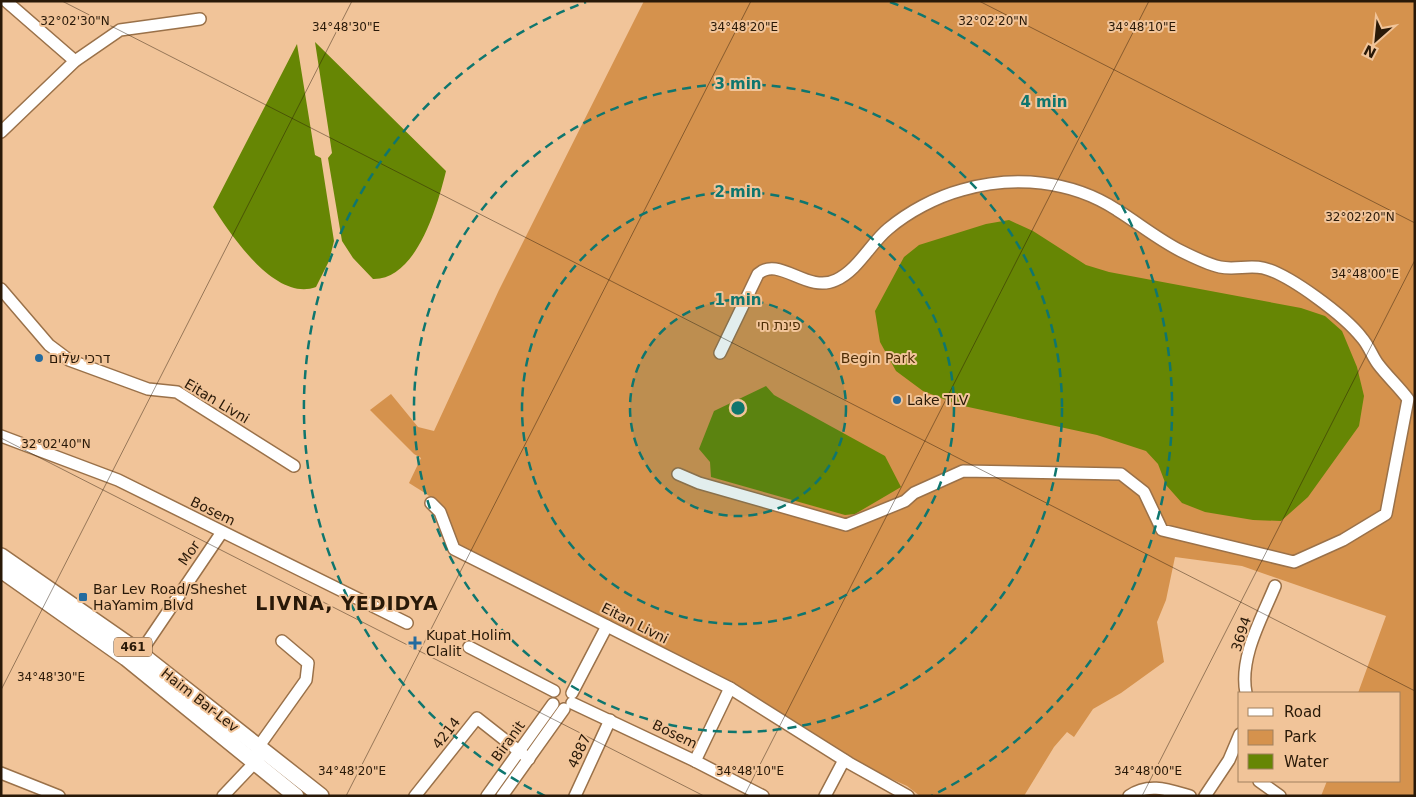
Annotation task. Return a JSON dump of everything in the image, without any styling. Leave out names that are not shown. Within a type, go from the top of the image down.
[{"type":"main road","name":"Haim Bar-Lev","points":[[1,556],[262,749],[321,796]]},
{"type":"main road","name":"Haim Bar-Lev","points":[[1,570],[138,659],[254,763],[296,796]]},
{"type":"street","points":[[6,1],[75,61]]},
{"type":"street","points":[[1,132],[75,61],[120,30],[200,19]]},
{"type":"street","points":[[678,474],[699,483],[846,524],[905,501],[914,493],[964,471],[1121,474],[1144,492],[1162,530],[1294,562],[1351,535],[1386,514],[1408,399],[1378,364],[1363,338],[1342,317],[1281,275],[1262,268],[1221,267],[1194,257],[1174,247],[1115,208],[1092,196],[1042,182],[1012,181],[963,190],[941,197],[887,229],[852,268],[832,282],[815,284],[775,268],[764,268],[758,274],[720,353]]},
{"type":"street","name":"Eitan Livni","points":[[1,289],[49,345],[69,360],[148,389],[177,392],[294,466]]},
{"type":"street","name":"Bosem","points":[[1,436],[118,480],[407,623]]},
{"type":"street","name":"Eitan Livni","points":[[431,503],[440,512],[454,549],[730,688],[844,760],[908,796]]},
{"type":"street","name":"Mor","points":[[138,659],[222,532]]},
{"type":"street","name":"3694","points":[[1246,692],[1248,659],[1255,633],[1276,586]]},
{"type":"street","name":"Biranit","points":[[502,796],[569,698],[604,625]]},
{"type":"street","points":[[223,796],[254,763],[306,680],[308,663],[282,641]]},
{"type":"street","points":[[469,647],[554,691]]},
{"type":"street","points":[[553,704],[552,696],[554,691],[559,688],[569,698]]},
{"type":"street","points":[[695,761],[730,688]]},
{"type":"street","name":"Bosem","points":[[553,704],[558,708],[569,698],[695,761],[750,792],[762,796]]},
{"type":"street","name":"Biranit","points":[[487,796],[553,704]]},
{"type":"street","name":"4214","points":[[415,796],[477,718],[529,759]]},
{"type":"street","name":"4887","points":[[575,796],[610,720]]},
{"type":"street","points":[[1205,796],[1230,760],[1238,739]]},
{"type":"street","points":[[825,796],[844,760]]},
{"type":"street","points":[[1230,760],[1238,766]]},
{"type":"street","points":[[1,773],[59,796]]},
{"type":"street","points":[[1260,782],[1280,796]]},
{"type":"street","points":[[1129,796],[1138,790],[1161,787],[1190,796]]},
{"type":"green space","name":"Begin Park","points":[[644,1],[1415,1],[1415,796],[1321,796],[1327,782],[1401,782],[1401,692],[1358,692],[1386,616],[1242,566],[1175,557],[1166,600],[1157,622],[1164,662],[1121,693],[1093,709],[1074,737],[1067,732],[1054,747],[1024,796],[920,796],[907,786],[845,758],[733,685],[456,546],[450,523],[442,508],[429,496],[409,483],[421,458],[414,454],[370,410],[391,394],[418,427],[434,431],[499,290]]},
{"type":"water","points":[[315,42],[446,171],[431,220],[423,238],[402,267],[388,276],[373,279],[353,258],[342,241],[328,158],[332,153]]},
{"type":"water","points":[[297,44],[315,155],[321,158],[334,241],[329,261],[316,287],[301,289],[285,285],[270,276],[256,263],[243,249],[213,207]]},
{"type":"water","points":[[1009,220],[1033,231],[1086,265],[1109,272],[1301,308],[1325,316],[1342,331],[1357,367],[1364,396],[1359,426],[1308,497],[1281,521],[1253,520],[1205,512],[1182,503],[1166,485],[1158,464],[1146,451],[1097,435],[959,405],[923,391],[896,371],[880,342],[875,311],[904,257],[919,245],[986,224]]},
{"type":"water","points":[[766,386],[774,395],[885,456],[901,487],[855,514],[845,515],[711,477],[710,462],[699,449],[714,411]]},
{"type":"place","name":"דרכי שלום","points":[[39,358]]},
{"type":"place","name":"Lake TLV","points":[[897,400]]},
{"type":"place","name":"Bar Lev Road/Sheshet HaYamim Blvd","points":[[83,597]]},
{"type":"place","name":"Kupat Holim Clalit","points":[[415,643]]},
{"type":"district","name":"LIVNA, YEDIDYA","points":[[347,603]]},
{"type":"park label","name":"פינת חי","points":[[779,325]]}]
